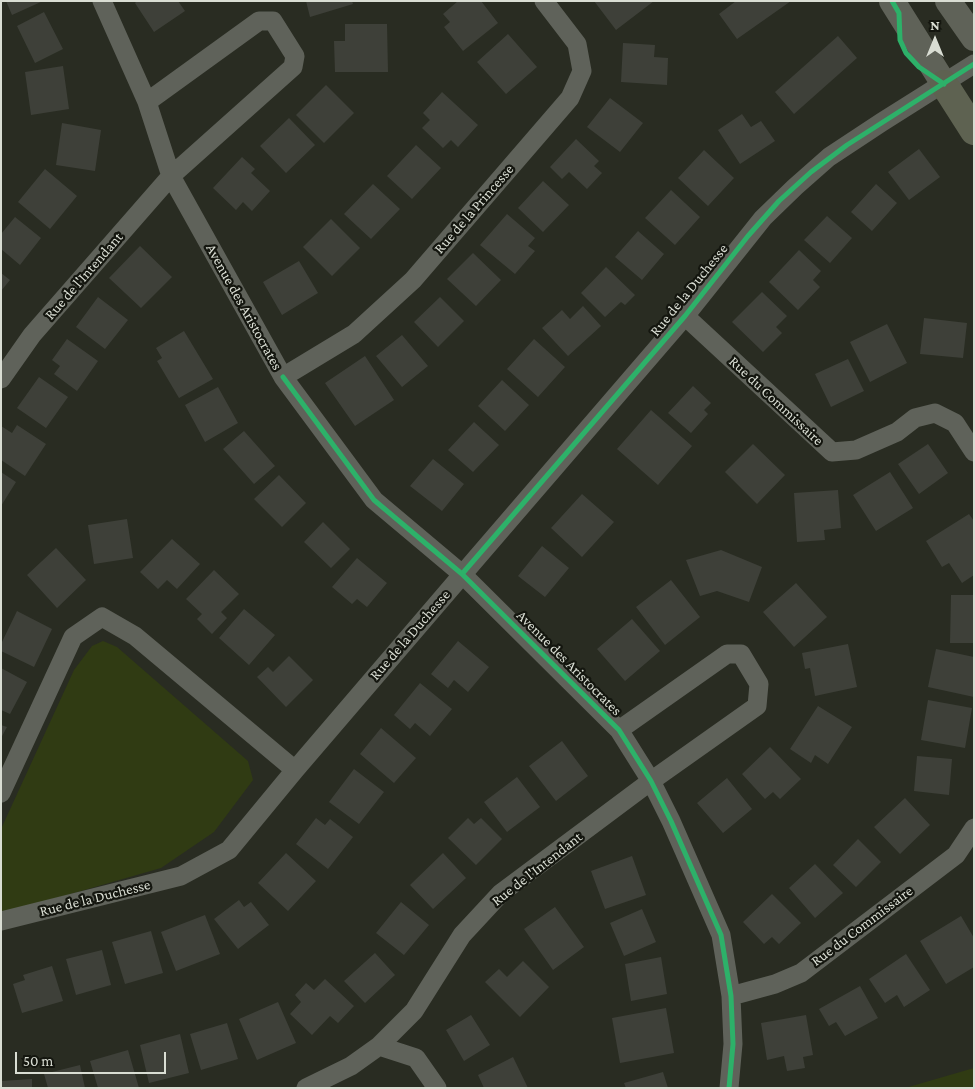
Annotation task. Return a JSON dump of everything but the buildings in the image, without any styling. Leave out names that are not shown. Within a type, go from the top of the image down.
[{"type":"highway","points":[[944,84],[974,131]]},
{"type":"street","name":"Avenue des Aristocrates","points":[[102,1],[147,102],[171,176],[283,377],[374,500],[462,574],[619,730],[651,781],[671,821],[721,935],[732,996],[733,1044],[729,1088]]},
{"type":"street","name":"Rue de la Princesse","points":[[283,377],[354,334],[413,280],[570,98],[582,71],[577,44],[544,1]]},
{"type":"street","points":[[892,1],[944,84]]},
{"type":"street","points":[[948,1],[974,38]]},
{"type":"street","points":[[147,102],[259,21],[274,21],[295,56],[292,67],[171,176]]},
{"type":"street","name":"Rue de la Duchesse","points":[[1,921],[181,876],[228,850],[462,574],[685,316],[748,236],[794,187],[847,145],[974,64]]},
{"type":"street","name":"Rue de l'Intendant","points":[[1,379],[32,335],[171,176]]},
{"type":"street","name":"Rue du Commissaire","points":[[685,316],[832,452],[856,450],[897,432],[915,418],[935,413],[955,424],[974,452]]},
{"type":"street","points":[[1,793],[73,637],[102,617],[135,636],[295,770]]},
{"type":"street","name":"Avenue des Aristocrates","points":[[619,730],[727,654],[741,654],[760,684],[757,706],[651,781]]},
{"type":"street","name":"Rue de l'Intendant","points":[[306,1088],[351,1066],[379,1046],[414,1012],[462,935],[501,893],[651,781]]},
{"type":"street","name":"Rue du Commissaire","points":[[732,996],[776,984],[801,972],[956,855],[974,828]]},
{"type":"street","points":[[379,1046],[416,1058],[437,1088]]},
{"type":"green space","points":[[103,641],[117,647],[248,761],[253,780],[214,832],[161,868],[1,914],[1,829],[74,670],[92,646]]},
{"type":"green space","points":[[974,1068],[974,1088],[905,1088]]},
{"type":"cycle path","points":[[892,1],[899,13],[900,40],[906,53],[919,67],[944,84]]},
{"type":"cycle path","points":[[462,574],[685,316],[748,236],[779,201],[811,172],[847,145],[974,64]]},
{"type":"cycle path","points":[[283,377],[374,500],[462,574],[619,730],[651,781],[671,821],[721,935],[731,996],[733,1044],[729,1088]]}]
